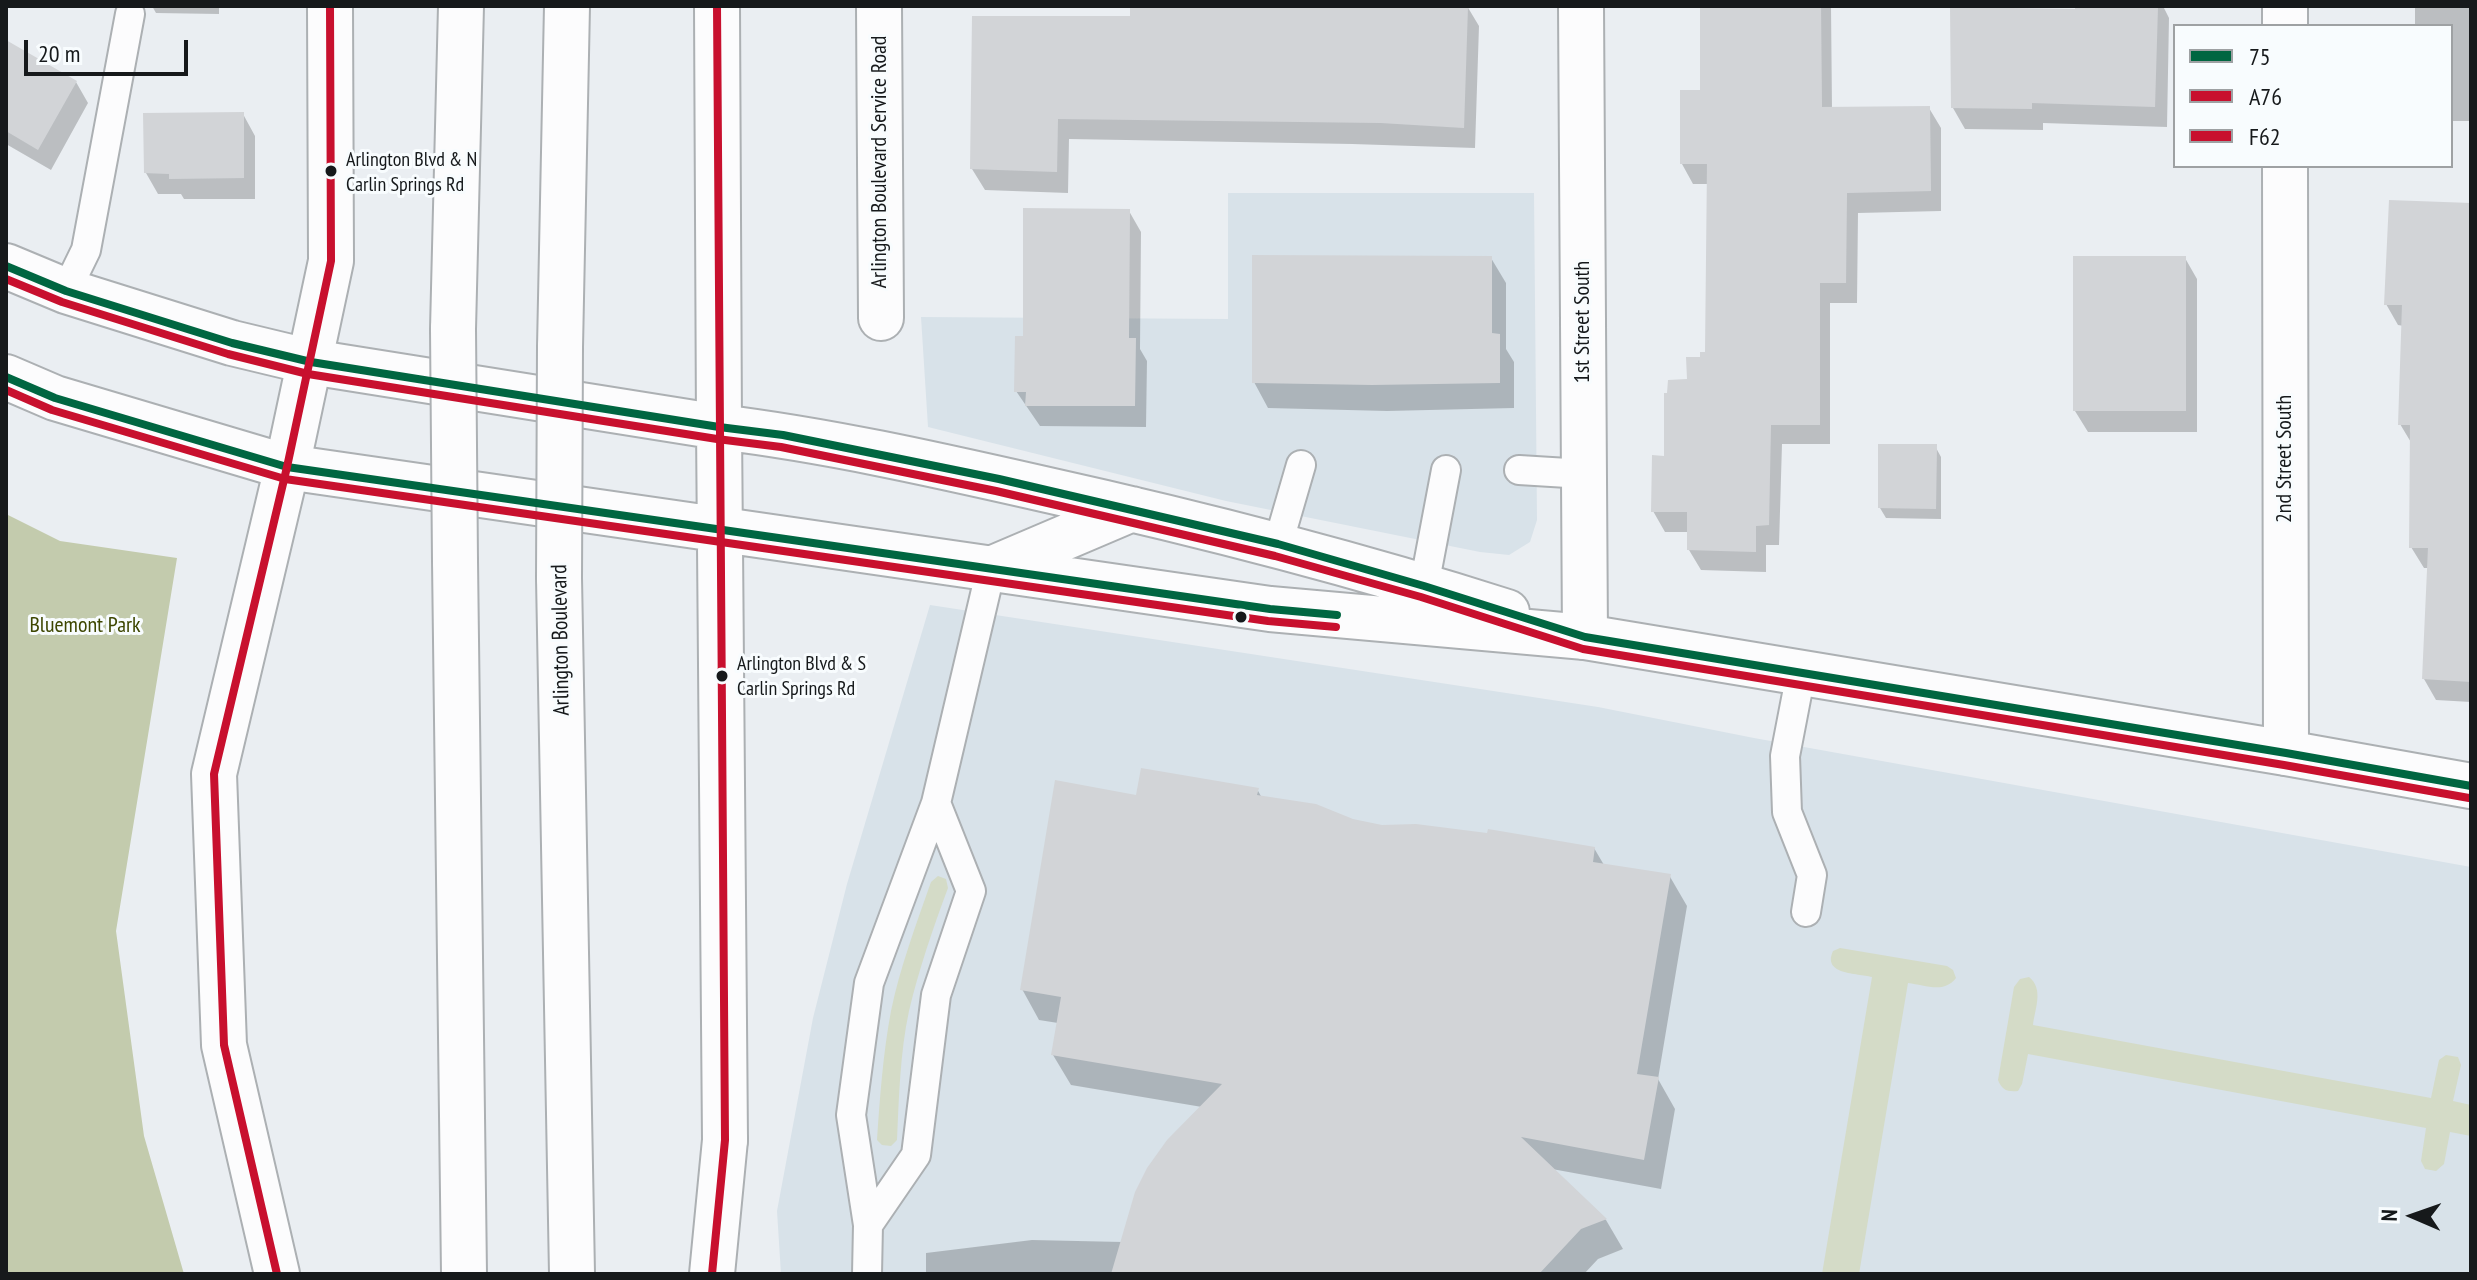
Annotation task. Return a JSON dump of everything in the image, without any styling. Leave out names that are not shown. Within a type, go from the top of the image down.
[{"type":"main road","points":[[277,1274],[224,1045],[214,774],[311,362],[331,261],[330,6]]},
{"type":"main road","points":[[461,6],[453,329],[464,1274]]},
{"type":"main road","name":"Arlington Boulevard","points":[[567,6],[559,578],[572,1274]]},
{"type":"main road","points":[[717,6],[725,1140],[735,1274]]},
{"type":"main road","name":"Arlington Boulevard Service Road","points":[[879,6],[881,318]]},
{"type":"main road","name":"1st Street South","points":[[1581,6],[1585,637]]},
{"type":"main road","name":"2nd Street South","points":[[2285,168],[2286,753]]},
{"type":"main road","points":[[6,266],[66,291],[232,343],[311,362],[783,435],[1132,509],[1278,544],[1585,637]]},
{"type":"main road","points":[[6,377],[55,398],[287,467],[1270,609],[1585,637],[2471,786]]},
{"type":"main road","points":[[991,569],[1132,509]]},
{"type":"main road","points":[[712,1274],[725,1140]]},
{"type":"lane","points":[[66,291],[86,250],[130,14]]},
{"type":"lane","points":[[1278,544],[1301,465]]},
{"type":"lane","points":[[1424,586],[1446,470]]},
{"type":"lane","points":[[1519,470],[1584,474]]},
{"type":"lane","points":[[867,1274],[868,1225],[851,1115],[869,983],[936,803],[991,569]]},
{"type":"lane","points":[[1801,673],[1785,756],[1787,812],[1812,875],[1806,912]]},
{"type":"lane","points":[[868,1225],[916,1155],[936,995],[971,891],[936,803]]},
{"type":"shaded area","points":[[1228,193],[1534,193],[1537,520],[1530,542],[1509,555],[1480,552],[1226,501],[928,427],[921,317],[1228,319]]},
{"type":"shaded area","points":[[930,605],[1598,707],[2471,867],[2471,1274],[781,1274],[777,1211],[813,1018],[847,884]]},
{"type":"green space","name":"Bluemont Park","points":[[6,514],[60,541],[177,558],[116,931],[144,1136],[184,1274],[6,1274]]},
{"type":"green space","points":[[938,876],[946,879],[948,888],[909,1011],[902,1059],[897,1140],[891,1146],[882,1145],[877,1140],[891,1011],[931,882]]},
{"type":"green space","points":[[1840,948],[1947,966],[1956,978],[1940,987],[1908,983],[1859,1274],[1822,1274],[1872,977],[1843,972],[1832,965],[1833,951]]},
{"type":"green space","points":[[2029,977],[2037,993],[2033,1025],[2431,1098],[2439,1060],[2446,1055],[2458,1057],[2461,1065],[2453,1101],[2471,1105],[2471,1136],[2450,1132],[2444,1164],[2436,1171],[2425,1169],[2421,1161],[2426,1128],[2028,1054],[2022,1084],[2018,1091],[2008,1091],[1998,1080],[2014,987],[2020,979]]},
{"type":"building","points":[[1130,6],[1468,6],[1464,128],[1381,123],[1058,119],[1057,172],[970,169],[972,16],[1130,16]]},
{"type":"building","points":[[1700,6],[1821,6],[1822,107],[1930,106],[1931,191],[1847,193],[1846,283],[1820,283],[1820,425],[1771,425],[1769,525],[1756,526],[1756,552],[1687,550],[1687,512],[1651,512],[1652,455],[1664,456],[1664,393],[1667,393],[1668,380],[1687,379],[1686,357],[1700,357],[1700,352],[1705,352],[1707,164],[1680,164],[1680,90],[1700,90]]},
{"type":"building","points":[[2075,6],[2158,6],[2155,107],[2032,103],[2032,109],[1951,108],[1950,7],[2075,9]]},
{"type":"building","points":[[6,40],[77,81],[38,150],[6,131]]},
{"type":"building","points":[[244,112],[244,178],[169,179],[169,174],[144,173],[143,113]]},
{"type":"building","points":[[2389,200],[2471,203],[2471,682],[2422,679],[2428,548],[2409,548],[2410,425],[2398,425],[2402,305],[2384,305]]},
{"type":"building","points":[[1023,208],[1130,209],[1129,338],[1136,338],[1135,406],[1025,406],[1026,392],[1014,392],[1015,336],[1023,336]]},
{"type":"building","points":[[1252,255],[1492,256],[1492,333],[1500,334],[1500,383],[1252,383]]},
{"type":"building","points":[[2073,256],[2186,256],[2186,411],[2073,411]]},
{"type":"building","points":[[1878,444],[1937,444],[1936,509],[1878,508]]},
{"type":"building","points":[[1141,768],[1259,788],[1257,795],[1316,804],[1353,819],[1382,825],[1416,824],[1487,833],[1488,829],[1595,847],[1593,862],[1671,874],[1637,1074],[1659,1077],[1644,1160],[1521,1137],[1607,1219],[1581,1229],[1539,1274],[1111,1274],[1135,1192],[1147,1168],[1167,1140],[1222,1084],[1051,1055],[1061,997],[1020,990],[1055,780],[1136,795]]},
{"type":"transit line","name":"F62","points":[[277,1274],[224,1045],[214,774],[287,467],[331,261],[330,6]]},
{"type":"transit line","name":"F62","points":[[712,1274],[725,1140],[717,6]]},
{"type":"transit line","name":"75","points":[[6,266],[66,291],[232,343],[311,362],[783,435],[999,479],[1278,544],[1585,637],[2471,786]]},
{"type":"transit line","name":"A76","points":[[6,279],[62,302],[228,354],[308,374],[781,447],[996,491],[1275,556],[1421,597],[1583,649],[2469,798]]},
{"type":"transit line","name":"75","points":[[6,377],[55,398],[287,467],[1270,609],[1337,615]]},
{"type":"transit line","name":"A76","points":[[6,390],[52,410],[285,479],[1268,621],[1336,627]]},
{"type":"place","name":"Arlington Blvd & N Carlin Springs Rd","points":[[331,171]]},
{"type":"place","name":"Arlington Blvd & S Carlin Springs Rd","points":[[722,676]]}]
